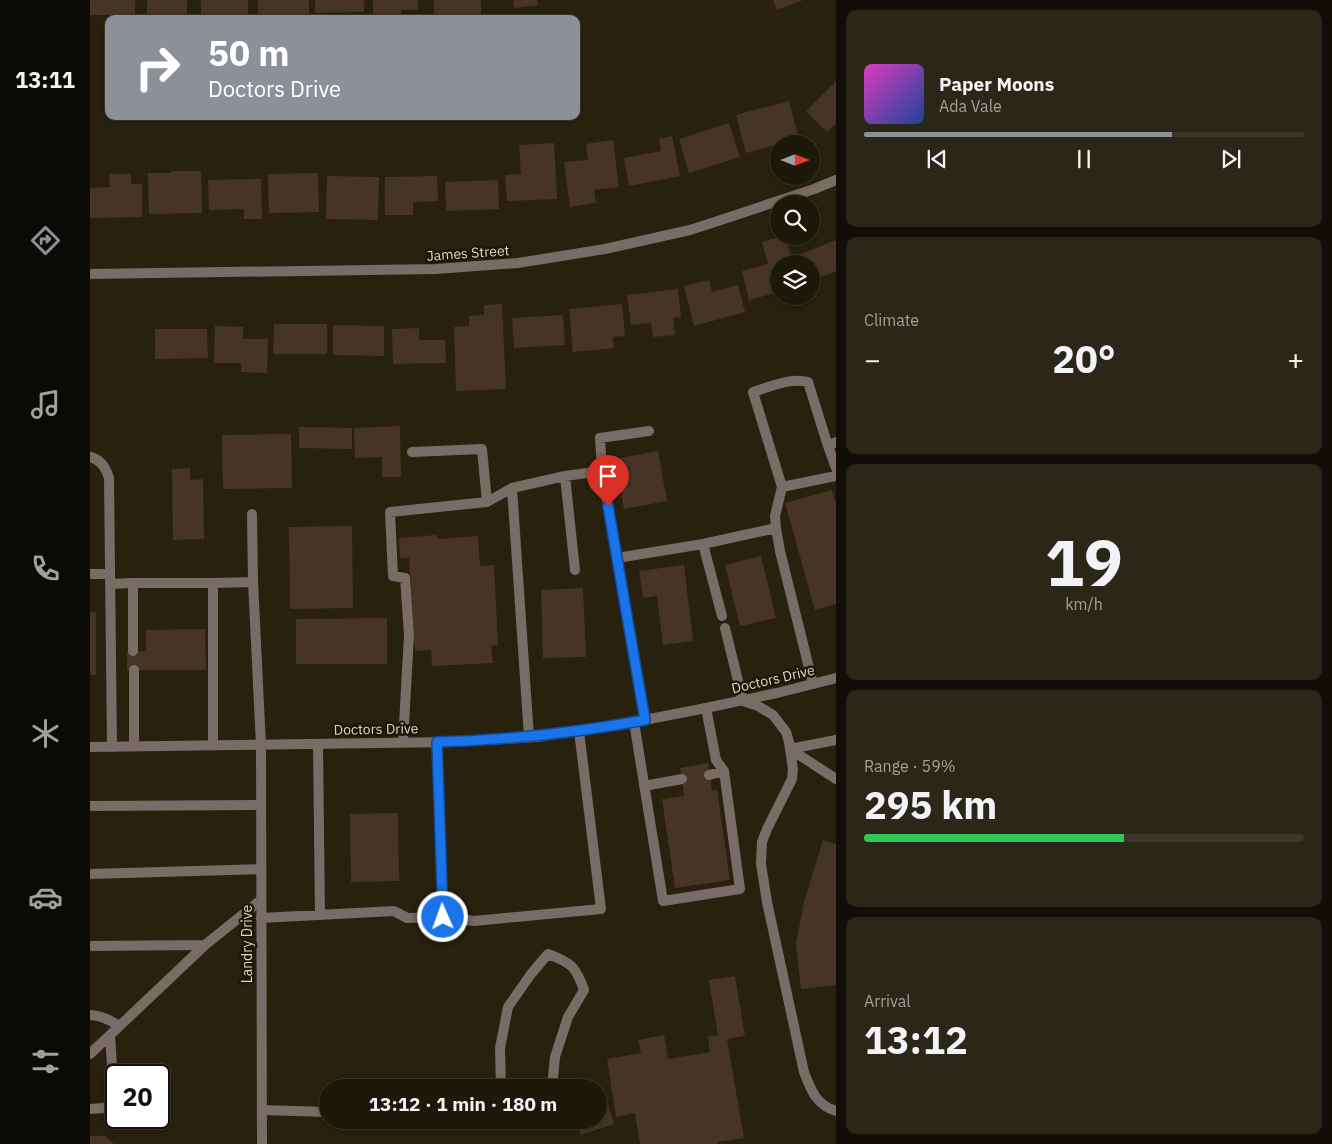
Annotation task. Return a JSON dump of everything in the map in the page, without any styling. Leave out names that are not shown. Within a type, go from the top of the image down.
[{"type":"street","name":"James Street","points":[[90,274],[436,269],[518,263],[605,249],[690,230],[806,192],[836,180]]},
{"type":"street","points":[[813,684],[776,528],[775,516],[782,487],[754,392],[792,381],[805,380],[808,382],[832,444],[836,468]]},
{"type":"street","points":[[645,720],[602,471],[600,438],[649,431]]},
{"type":"street","points":[[412,452],[482,449],[487,502]]},
{"type":"street","points":[[90,457],[98,460],[109,478],[112,747]]},
{"type":"street","points":[[402,742],[409,635],[405,578],[392,576],[390,512],[487,502],[512,488],[565,476],[602,471]]},
{"type":"street","points":[[565,476],[575,570]]},
{"type":"street","points":[[782,487],[836,476]]},
{"type":"street","points":[[512,488],[530,737]]},
{"type":"street","name":"Landry Drive","points":[[252,514],[253,582],[261,744],[262,1144]]},
{"type":"street","points":[[617,558],[703,544],[776,528]]},
{"type":"street","points":[[703,544],[722,616]]},
{"type":"street","points":[[90,574],[133,583],[253,582]]},
{"type":"street","points":[[133,583],[133,651]]},
{"type":"street","points":[[213,583],[213,745]]},
{"type":"street","points":[[725,628],[743,701],[758,706],[773,715],[786,732],[790,749],[793,768],[792,779],[762,842],[761,864],[767,902],[804,1072],[820,1103],[836,1111]]},
{"type":"street","points":[[134,670],[134,746]]},
{"type":"street","name":"Doctors Drive","points":[[90,747],[437,742],[530,737],[645,720],[743,701],[836,678]]},
{"type":"street","points":[[634,722],[664,901],[740,889],[724,771],[716,760],[706,708]]},
{"type":"street","points":[[261,918],[394,911],[407,918],[443,917],[474,921],[601,909],[579,731]]},
{"type":"street","points":[[790,749],[836,740]]},
{"type":"street","points":[[437,742],[443,917]]},
{"type":"street","points":[[318,744],[320,915]]},
{"type":"street","points":[[790,749],[836,779]]},
{"type":"street","points":[[709,775],[724,771]]},
{"type":"street","points":[[644,786],[682,780]]},
{"type":"street","points":[[90,806],[261,805]]},
{"type":"street","points":[[90,874],[261,869]]},
{"type":"street","points":[[90,1054],[205,945],[261,900]]},
{"type":"street","points":[[90,946],[205,945]]},
{"type":"street","points":[[501,1079],[500,1048],[508,1007],[530,974],[548,954],[563,960],[578,972],[584,990],[568,1017],[554,1057],[553,1079]]},
{"type":"street","points":[[90,1015],[100,1016],[119,1026]]},
{"type":"street","points":[[90,1109],[109,1106],[114,1095],[110,1035]]},
{"type":"street","points":[[262,1110],[319,1112]]},
{"type":"building","points":[[90,0],[135,0],[135,15],[90,15]]},
{"type":"building","points":[[147,0],[187,0],[187,15],[147,15]]},
{"type":"building","points":[[201,0],[248,0],[248,15],[201,15]]},
{"type":"building","points":[[258,0],[309,0],[309,15],[258,15]]},
{"type":"building","points":[[315,0],[364,0],[364,12],[315,13]]},
{"type":"building","points":[[373,0],[418,0],[418,10],[401,10],[401,15],[373,15]]},
{"type":"building","points":[[434,0],[481,0],[481,15],[434,15]]},
{"type":"building","points":[[513,0],[537,0],[538,5],[514,8]]},
{"type":"building","points":[[773,0],[803,0],[777,10]]},
{"type":"building","points":[[836,81],[836,123],[827,132],[806,111]]},
{"type":"building","points":[[789,101],[798,135],[770,135],[770,147],[746,153],[736,115]]},
{"type":"building","points":[[729,123],[740,157],[689,173],[679,139]]},
{"type":"building","points":[[672,136],[680,176],[629,186],[624,158],[661,151],[659,139]]},
{"type":"building","points":[[613,140],[619,187],[594,190],[596,203],[570,207],[564,162],[588,160],[586,144]]},
{"type":"building","points":[[554,143],[557,199],[507,201],[505,175],[521,174],[519,145]]},
{"type":"building","points":[[171,171],[201,171],[202,213],[149,214],[148,173],[171,173]]},
{"type":"building","points":[[318,173],[319,212],[269,213],[268,174]]},
{"type":"building","points":[[109,174],[131,174],[131,184],[142,184],[142,217],[90,218],[90,188],[110,187]]},
{"type":"building","points":[[327,176],[379,177],[378,220],[326,219]]},
{"type":"building","points":[[437,176],[438,201],[413,202],[413,215],[385,215],[385,177]]},
{"type":"building","points":[[261,179],[262,219],[244,219],[244,209],[209,210],[208,180]]},
{"type":"building","points":[[498,180],[499,209],[446,211],[445,182]]},
{"type":"building","points":[[770,240],[770,245],[788,245],[791,255],[770,255],[770,294],[749,300],[742,271],[768,264],[762,242]]},
{"type":"building","points":[[836,240],[836,271],[820,277],[820,255],[801,254]]},
{"type":"building","points":[[709,280],[712,292],[738,285],[745,312],[694,326],[684,286]]},
{"type":"building","points":[[678,289],[681,317],[673,318],[675,335],[653,337],[651,323],[631,325],[627,295]]},
{"type":"building","points":[[502,304],[506,389],[456,391],[454,327],[469,326],[469,316],[484,315],[484,305]]},
{"type":"building","points":[[622,304],[625,336],[613,337],[614,348],[573,352],[569,309]]},
{"type":"building","points":[[563,315],[565,345],[514,348],[512,318]]},
{"type":"building","points":[[274,324],[327,324],[327,354],[273,354]]},
{"type":"building","points":[[333,325],[384,326],[384,356],[333,355]]},
{"type":"building","points":[[215,326],[243,327],[243,339],[268,339],[267,373],[241,372],[241,363],[214,363]]},
{"type":"building","points":[[419,328],[419,340],[445,340],[446,363],[393,364],[392,329]]},
{"type":"building","points":[[155,329],[207,329],[208,358],[155,359]]},
{"type":"building","points":[[400,426],[401,477],[382,477],[382,457],[355,458],[354,428]]},
{"type":"building","points":[[299,427],[352,428],[352,449],[299,448]]},
{"type":"building","points":[[291,434],[292,488],[223,489],[222,435]]},
{"type":"building","points":[[658,451],[667,501],[624,509],[615,459]]},
{"type":"building","points":[[190,468],[190,480],[203,479],[204,539],[173,540],[172,469]]},
{"type":"building","points":[[832,490],[836,504],[836,604],[815,610],[785,503]]},
{"type":"building","points":[[352,526],[353,608],[290,609],[289,527]]},
{"type":"building","points":[[437,535],[438,539],[478,536],[480,566],[494,565],[498,645],[491,646],[493,663],[432,666],[431,650],[415,651],[409,558],[400,558],[399,538]]},
{"type":"building","points":[[761,556],[776,618],[740,626],[725,565]]},
{"type":"building","points":[[684,565],[693,641],[663,645],[657,596],[643,598],[639,571]]},
{"type":"building","points":[[583,588],[586,657],[543,658],[541,590]]},
{"type":"building","points":[[90,612],[96,612],[96,675],[90,675]]},
{"type":"building","points":[[387,618],[387,664],[296,664],[296,619]]},
{"type":"building","points":[[205,629],[206,670],[127,670],[127,651],[146,651],[146,630]]},
{"type":"building","points":[[708,763],[712,791],[717,790],[730,880],[675,888],[662,799],[684,796],[680,768]]},
{"type":"building","points":[[398,813],[399,881],[351,882],[350,814]]},
{"type":"building","points":[[823,840],[836,844],[836,985],[801,989],[796,944],[804,902]]},
{"type":"building","points":[[735,976],[745,1036],[727,1039],[744,1138],[717,1142],[718,1144],[640,1144],[635,1113],[616,1117],[607,1059],[641,1053],[638,1040],[664,1035],[668,1059],[710,1052],[708,1037],[718,1035],[709,980]]},
{"type":"building","points":[[607,1101],[614,1124],[607,1126]]},
{"type":"building","points":[[579,1129],[599,1129],[581,1135]]},
{"type":"building","points":[[90,1136],[105,1136],[114,1144],[90,1144]]},
{"type":"route","points":[[443,917],[437,742],[537,737],[645,720],[608,506]]}]
